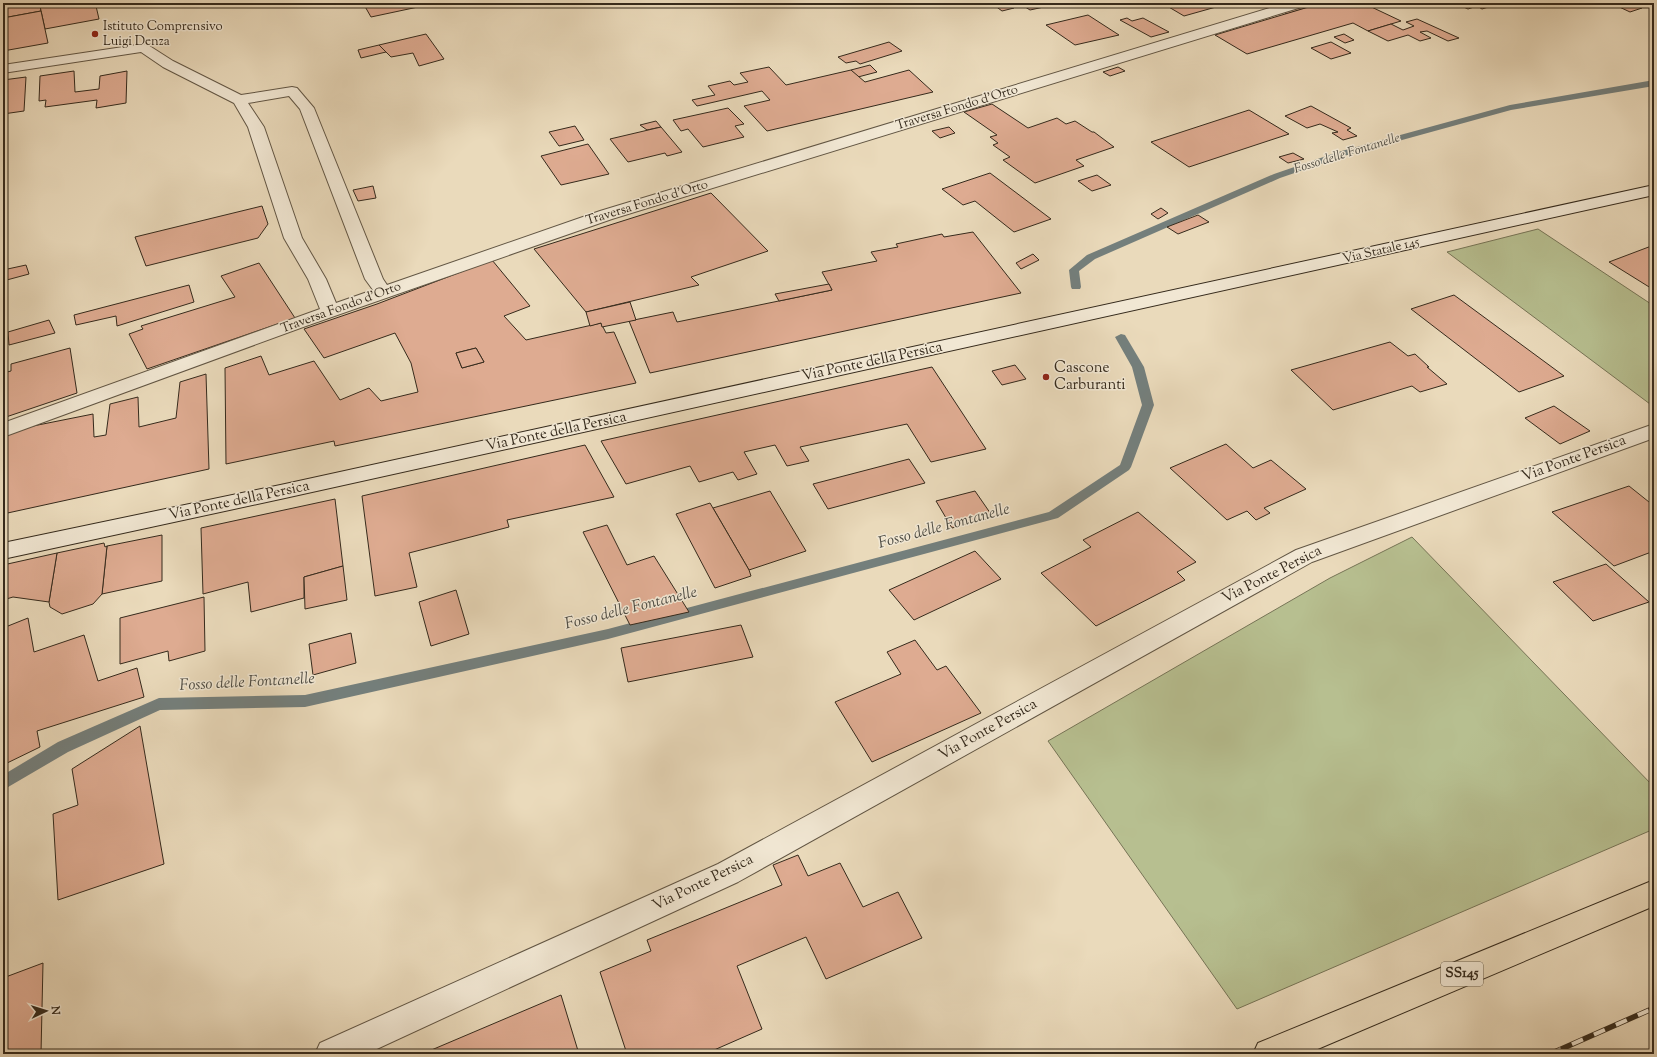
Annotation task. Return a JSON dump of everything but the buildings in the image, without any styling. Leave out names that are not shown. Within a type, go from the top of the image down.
[{"type":"highway","name":"SS145","points":[[1269,1054],[1654,893]]},
{"type":"street","name":"Traversa Fondo d'Orto","points":[[3,430],[384,292],[606,215],[1300,3]]},
{"type":"street","points":[[3,69],[142,48],[168,64],[239,100],[256,128],[293,238],[317,279],[330,312]]},
{"type":"street","points":[[239,100],[292,91],[307,108],[374,279],[384,292]]},
{"type":"street","name":"Via Statale 145","points":[[1108,310],[1654,190]]},
{"type":"street","name":"Via Ponte della Persica","points":[[3,551],[1108,310]]},
{"type":"street","name":"Via Ponte Persica","points":[[331,1054],[728,873],[1304,556],[1654,431]]},
{"type":"green space","points":[[1538,229],[1654,306],[1654,407],[1447,252]]},
{"type":"green space","points":[[1412,537],[1654,787],[1654,829],[1237,1009],[1048,741],[1330,578]]},
{"type":"waterway","name":"Fosso delle Fontanelle","points":[[1076,287],[1074,270],[1091,257],[1277,176],[1341,154],[1510,108],[1654,83]]},
{"type":"waterway","name":"Fosso delle Fontanelle","points":[[3,783],[63,747],[159,704],[305,701],[608,634],[1053,515],[1125,467],[1148,405],[1138,367],[1121,337]]},
{"type":"railway","points":[[1550,1054],[1654,1008]]},
{"type":"place","name":"Istituto Comprensivo Luigi Denza","points":[[95,34]]},
{"type":"place","name":"Cascone Carburanti","points":[[1046,377]]}]
